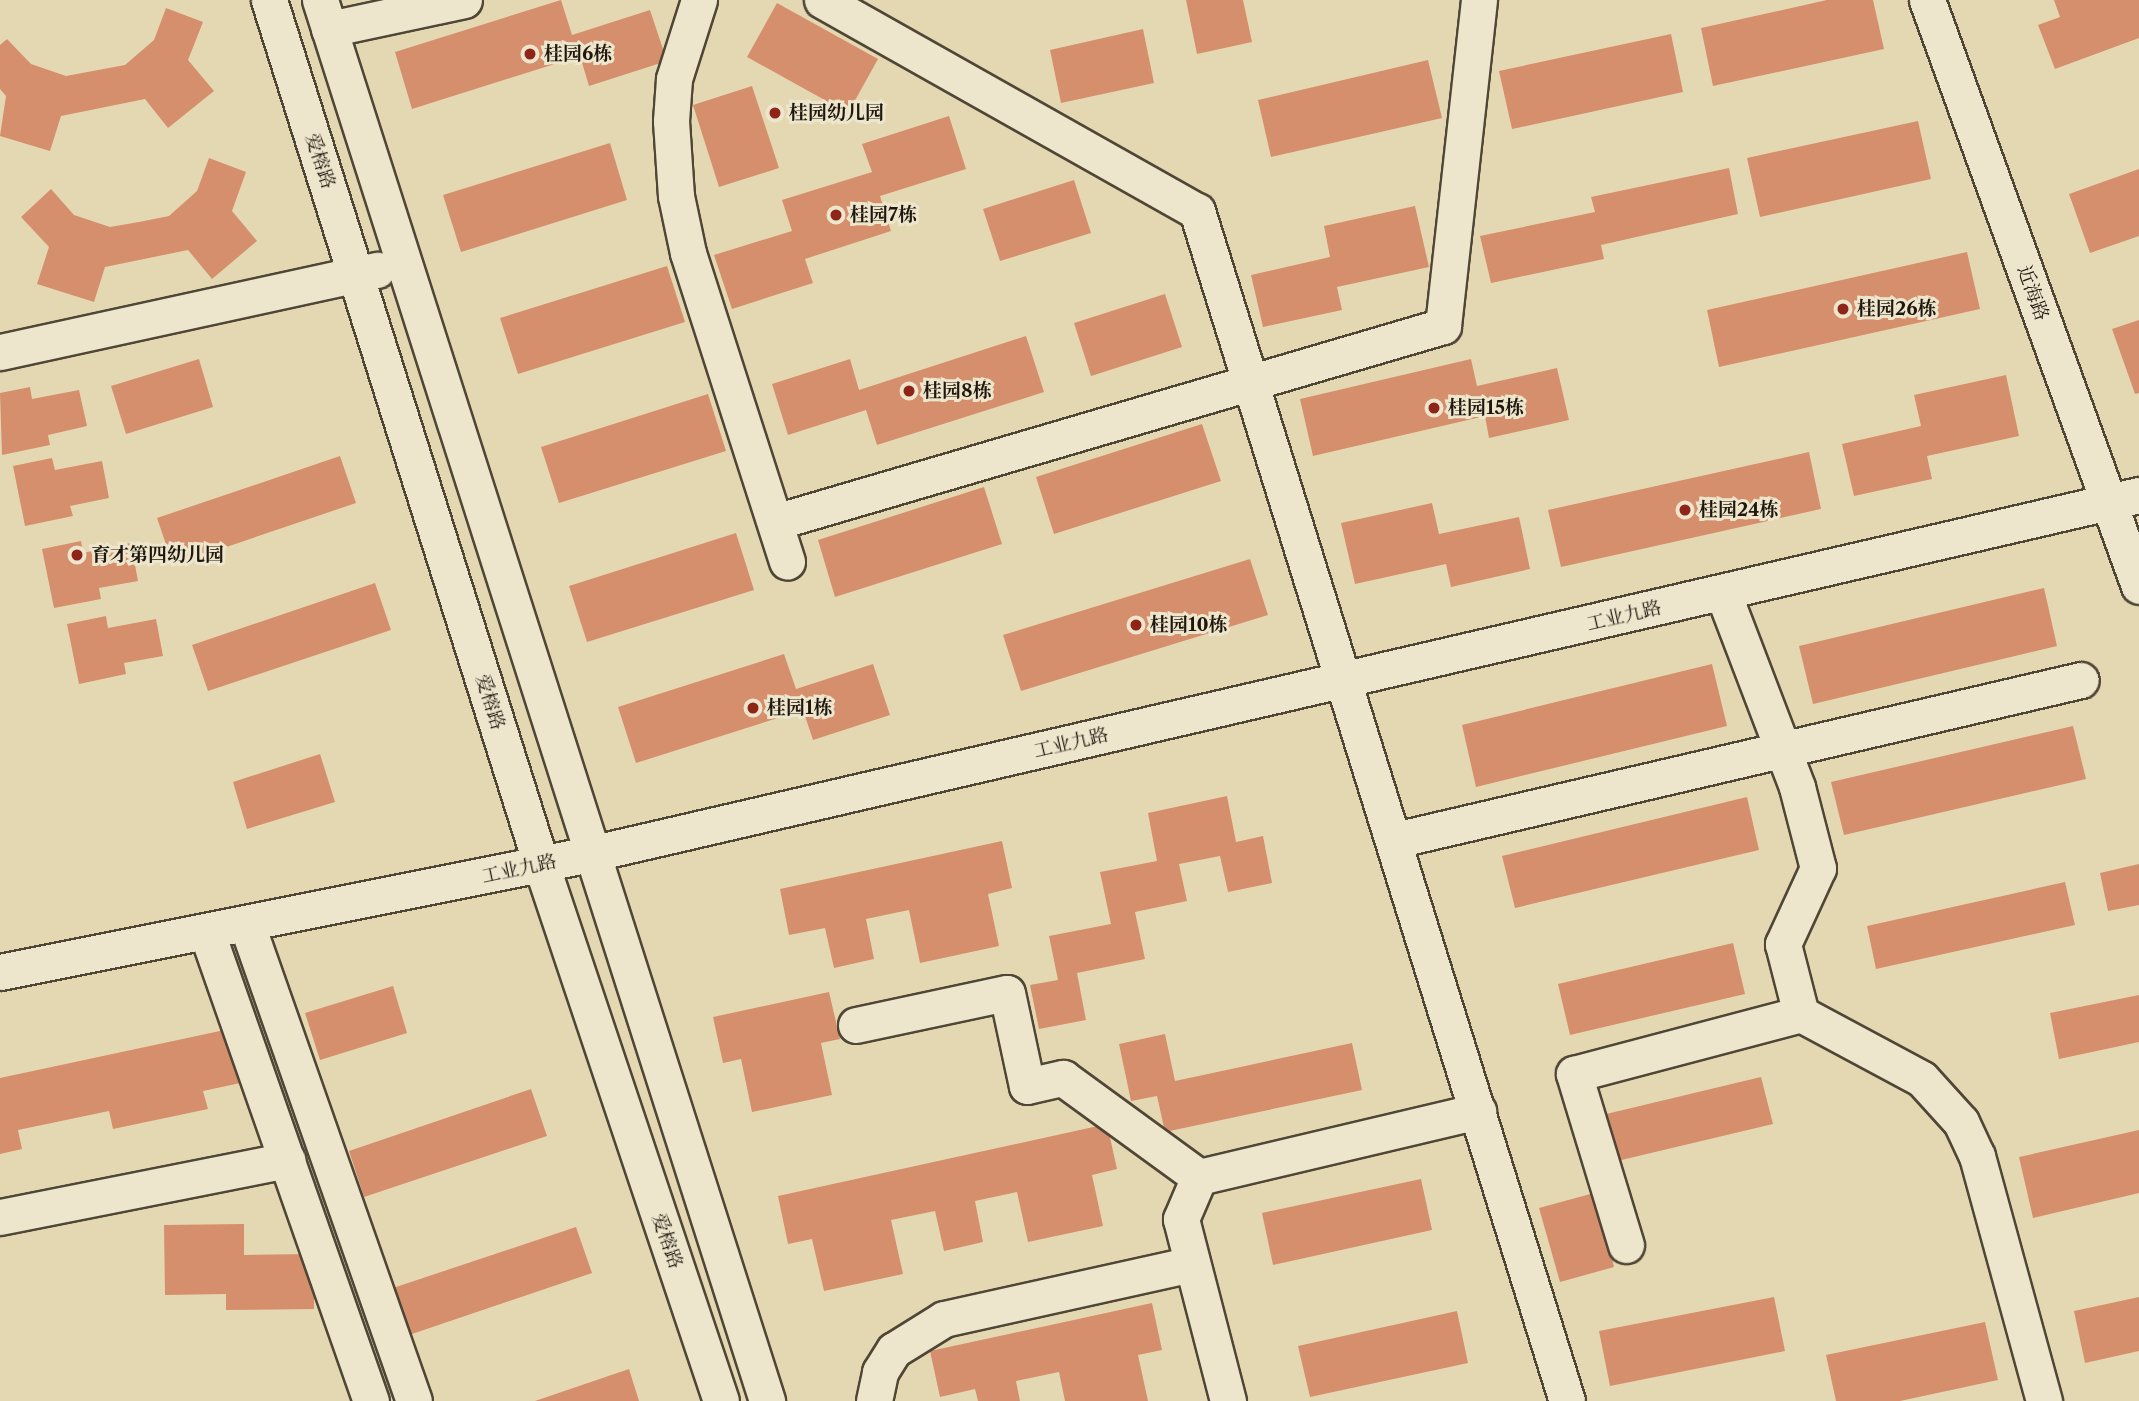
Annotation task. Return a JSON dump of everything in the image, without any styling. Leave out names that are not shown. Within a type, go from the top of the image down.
[{"type":"street","name":"爱榕路","points":[[269,0],[541,864],[721,1401]]},
{"type":"street","points":[[464,0],[325,14],[590,854],[767,1401]]},
{"type":"street","points":[[699,0],[674,79],[671,121],[676,196],[688,253],[787,561]]},
{"type":"street","points":[[822,0],[1198,211],[1567,1401]]},
{"type":"street","points":[[775,522],[1443,326],[1479,0]]},
{"type":"street","name":"近海路","points":[[1927,0],[2125,500],[2139,586]]},
{"type":"street","points":[[0,352],[404,264]]},
{"type":"street","name":"工业九路","points":[[0,972],[247,925],[590,854],[2125,500]]},
{"type":"street","points":[[1723,593],[1784,749],[1818,868],[1783,944],[1801,1014]]},
{"type":"street","points":[[1395,840],[2081,680]]},
{"type":"street","points":[[247,925],[414,1401]]},
{"type":"street","points":[[207,933],[371,1401]]},
{"type":"street","points":[[856,1025],[1007,993],[1027,1086],[1063,1078],[1199,1177],[1478,1111]]},
{"type":"street","points":[[1626,1245],[1574,1074],[1801,1014],[1922,1079],[1961,1122],[1977,1156],[2044,1401]]},
{"type":"street","points":[[0,1217],[287,1160]]},
{"type":"street","points":[[1199,1177],[1181,1219],[1228,1401]]},
{"type":"street","points":[[874,1401],[880,1372],[894,1350],[944,1319],[1192,1264]]},
{"type":"building","name":"桂园6栋","points":[[561,0],[572,35],[650,10],[667,61],[589,86],[580,56],[412,109],[395,52]]},
{"type":"building","points":[[1186,0],[1243,0],[1252,42],[1197,54]]},
{"type":"building","points":[[1827,0],[1873,0],[1884,49],[1713,86],[1701,28]]},
{"type":"building","points":[[2054,0],[2139,0],[2139,38],[2055,69],[2038,25],[2060,17]]},
{"type":"building","points":[[777,3],[878,59],[848,113],[747,57]]},
{"type":"building","points":[[166,8],[203,22],[188,60],[214,91],[168,128],[145,99],[61,116],[50,151],[0,136],[6,96],[0,89],[0,45],[7,39],[31,64],[66,76],[125,65],[154,40]]},
{"type":"building","points":[[1143,29],[1154,83],[1061,103],[1050,50]]},
{"type":"building","points":[[1671,34],[1683,92],[1512,129],[1499,71]]},
{"type":"building","points":[[1428,60],[1442,118],[1271,157],[1258,100]]},
{"type":"building","points":[[752,86],[779,168],[719,187],[693,105]]},
{"type":"building","name":"桂园7栋","points":[[949,116],[966,169],[880,196],[891,231],[805,259],[813,283],[732,309],[714,255],[792,231],[782,200],[872,172],[862,144]]},
{"type":"building","points":[[1918,121],[1931,179],[1760,217],[1747,158]]},
{"type":"building","points":[[610,143],[627,200],[461,252],[443,195]]},
{"type":"building","points":[[209,158],[246,172],[232,211],[257,241],[212,279],[188,250],[105,267],[94,302],[37,284],[49,247],[21,217],[51,189],[74,215],[110,227],[139,222],[169,216],[197,191]]},
{"type":"building","points":[[1729,168],[1738,214],[1601,245],[1604,259],[1491,283],[1480,236],[1595,212],[1591,197]]},
{"type":"building","points":[[2139,169],[2139,236],[2090,253],[2069,194]]},
{"type":"building","points":[[1074,180],[1091,233],[1000,261],[983,209]]},
{"type":"building","points":[[1415,206],[1429,267],[1337,287],[1342,310],[1263,327],[1251,275],[1330,257],[1324,226]]},
{"type":"building","name":"桂园26栋","points":[[1967,252],[1980,309],[1719,367],[1707,310]]},
{"type":"building","points":[[667,266],[685,322],[518,374],[500,318]]},
{"type":"building","points":[[1165,294],[1182,347],[1091,376],[1074,323]]},
{"type":"building","points":[[2139,320],[2139,393],[2135,394],[2112,329]]},
{"type":"building","name":"桂园8栋","points":[[1026,336],[1044,392],[877,445],[866,410],[788,435],[772,384],[850,359],[859,390]]},
{"type":"building","points":[[199,359],[213,407],[126,434],[111,386]]},
{"type":"building","name":"桂园15栋","points":[[1471,359],[1477,386],[1557,368],[1569,420],[1489,438],[1485,416],[1313,456],[1300,399]]},
{"type":"building","points":[[2006,375],[2019,436],[1927,456],[1932,479],[1854,496],[1842,444],[1921,426],[1914,395]]},
{"type":"building","points":[[30,387],[32,399],[79,390],[87,426],[48,435],[50,445],[2,455],[0,393]]},
{"type":"building","points":[[708,394],[726,451],[559,503],[541,447]]},
{"type":"building","points":[[1202,424],[1221,481],[1054,534],[1036,477]]},
{"type":"building","name":"桂园24栋","points":[[1809,452],[1821,509],[1561,567],[1548,510]]},
{"type":"building","points":[[340,456],[356,503],[173,565],[157,518]]},
{"type":"building","points":[[52,458],[55,470],[102,461],[109,498],[70,506],[73,516],[25,526],[13,466]]},
{"type":"building","points":[[984,487],[1002,544],[835,597],[818,540]]},
{"type":"building","points":[[1432,503],[1439,534],[1519,517],[1530,569],[1451,587],[1446,564],[1355,584],[1341,523]]},
{"type":"building","points":[[736,533],[754,590],[587,642],[569,586]]},
{"type":"building","points":[[81,541],[83,553],[131,543],[138,581],[99,588],[101,599],[54,608],[42,549]]},
{"type":"building","name":"桂园10栋","points":[[1250,559],[1268,615],[1021,691],[1003,635]]},
{"type":"building","points":[[375,583],[391,630],[208,691],[192,645]]},
{"type":"building","points":[[2044,588],[2057,646],[1813,704],[1799,646]]},
{"type":"building","points":[[106,616],[108,628],[156,619],[163,656],[124,663],[126,674],[79,684],[67,624]]},
{"type":"building","name":"桂园1栋","points":[[784,654],[796,689],[873,664],[890,715],[813,740],[803,710],[636,763],[618,707]]},
{"type":"building","points":[[1712,664],[1727,726],[1476,787],[1462,725]]},
{"type":"building","points":[[2073,726],[2086,779],[1844,835],[1831,782]]},
{"type":"building","points":[[320,754],[335,802],[247,829],[233,782]]},
{"type":"building","points":[[1227,796],[1236,842],[1263,836],[1272,883],[1228,892],[1220,856],[1179,864],[1187,901],[1135,912],[1145,959],[1077,973],[1086,1020],[1039,1029],[1030,985],[1058,980],[1049,936],[1111,924],[1100,872],[1157,861],[1148,813]]},
{"type":"building","points":[[1747,797],[1759,850],[1515,908],[1502,856]]},
{"type":"building","points":[[1002,841],[1012,888],[988,894],[999,946],[920,963],[909,910],[866,919],[874,959],[834,968],[825,928],[789,935],[780,889]]},
{"type":"building","points":[[2139,864],[2139,905],[2108,911],[2100,873]]},
{"type":"building","points":[[2065,882],[2075,925],[1876,969],[1867,926]]},
{"type":"building","points":[[1733,943],[1745,994],[1570,1035],[1558,984]]},
{"type":"building","points":[[393,986],[407,1033],[320,1060],[305,1013]]},
{"type":"building","points":[[829,992],[840,1039],[821,1043],[832,1095],[752,1112],[741,1059],[723,1063],[713,1017]]},
{"type":"building","points":[[2139,995],[2139,1042],[2059,1059],[2050,1013]]},
{"type":"building","points":[[234,1028],[245,1082],[203,1091],[208,1109],[113,1129],[109,1111],[18,1130],[22,1149],[0,1154],[0,1078]]},
{"type":"building","points":[[1165,1034],[1175,1081],[1352,1043],[1362,1090],[1165,1132],[1157,1096],[1131,1101],[1119,1044]]},
{"type":"building","points":[[1761,1077],[1773,1124],[1613,1162],[1602,1115]]},
{"type":"building","points":[[531,1089],[547,1136],[364,1197],[349,1151]]},
{"type":"building","points":[[1107,1124],[1117,1169],[1092,1175],[1103,1226],[1028,1242],[1017,1192],[975,1201],[983,1242],[944,1251],[935,1211],[891,1220],[903,1274],[824,1291],[812,1239],[788,1244],[778,1196]]},
{"type":"building","points":[[2139,1130],[2139,1193],[2033,1218],[2019,1157]]},
{"type":"building","points":[[1421,1179],[1432,1230],[1273,1265],[1262,1213]]},
{"type":"building","points":[[1594,1193],[1614,1267],[1560,1282],[1539,1208]]},
{"type":"building","points":[[244,1224],[244,1255],[314,1254],[314,1309],[226,1310],[226,1294],[165,1295],[164,1225]]},
{"type":"building","points":[[576,1227],[592,1273],[409,1335],[393,1288]]},
{"type":"building","points":[[1774,1297],[1785,1351],[1610,1386],[1599,1331]]},
{"type":"building","points":[[2139,1297],[2139,1351],[2085,1363],[2074,1311]]},
{"type":"building","points":[[1152,1303],[1162,1350],[1138,1355],[1148,1401],[1065,1401],[1059,1372],[1016,1381],[1020,1401],[978,1401],[975,1389],[940,1397],[930,1351]]},
{"type":"building","points":[[1457,1311],[1468,1363],[1310,1397],[1298,1346]]},
{"type":"building","points":[[1985,1322],[1998,1380],[1900,1401],[1836,1401],[1826,1355]]},
{"type":"building","points":[[629,1369],[639,1401],[535,1401]]},
{"type":"place","name":"桂园6栋","points":[[530,54]]},
{"type":"place","name":"桂园幼儿园","points":[[775,113]]},
{"type":"place","name":"桂园7栋","points":[[836,215]]},
{"type":"place","name":"桂园26栋","points":[[1843,309]]},
{"type":"place","name":"桂园8栋","points":[[909,391]]},
{"type":"place","name":"桂园15栋","points":[[1434,408]]},
{"type":"place","name":"桂园24栋","points":[[1685,510]]},
{"type":"place","name":"育才第四幼儿园","points":[[77,555]]},
{"type":"place","name":"桂园10栋","points":[[1136,625]]},
{"type":"place","name":"桂园1栋","points":[[753,708]]}]
